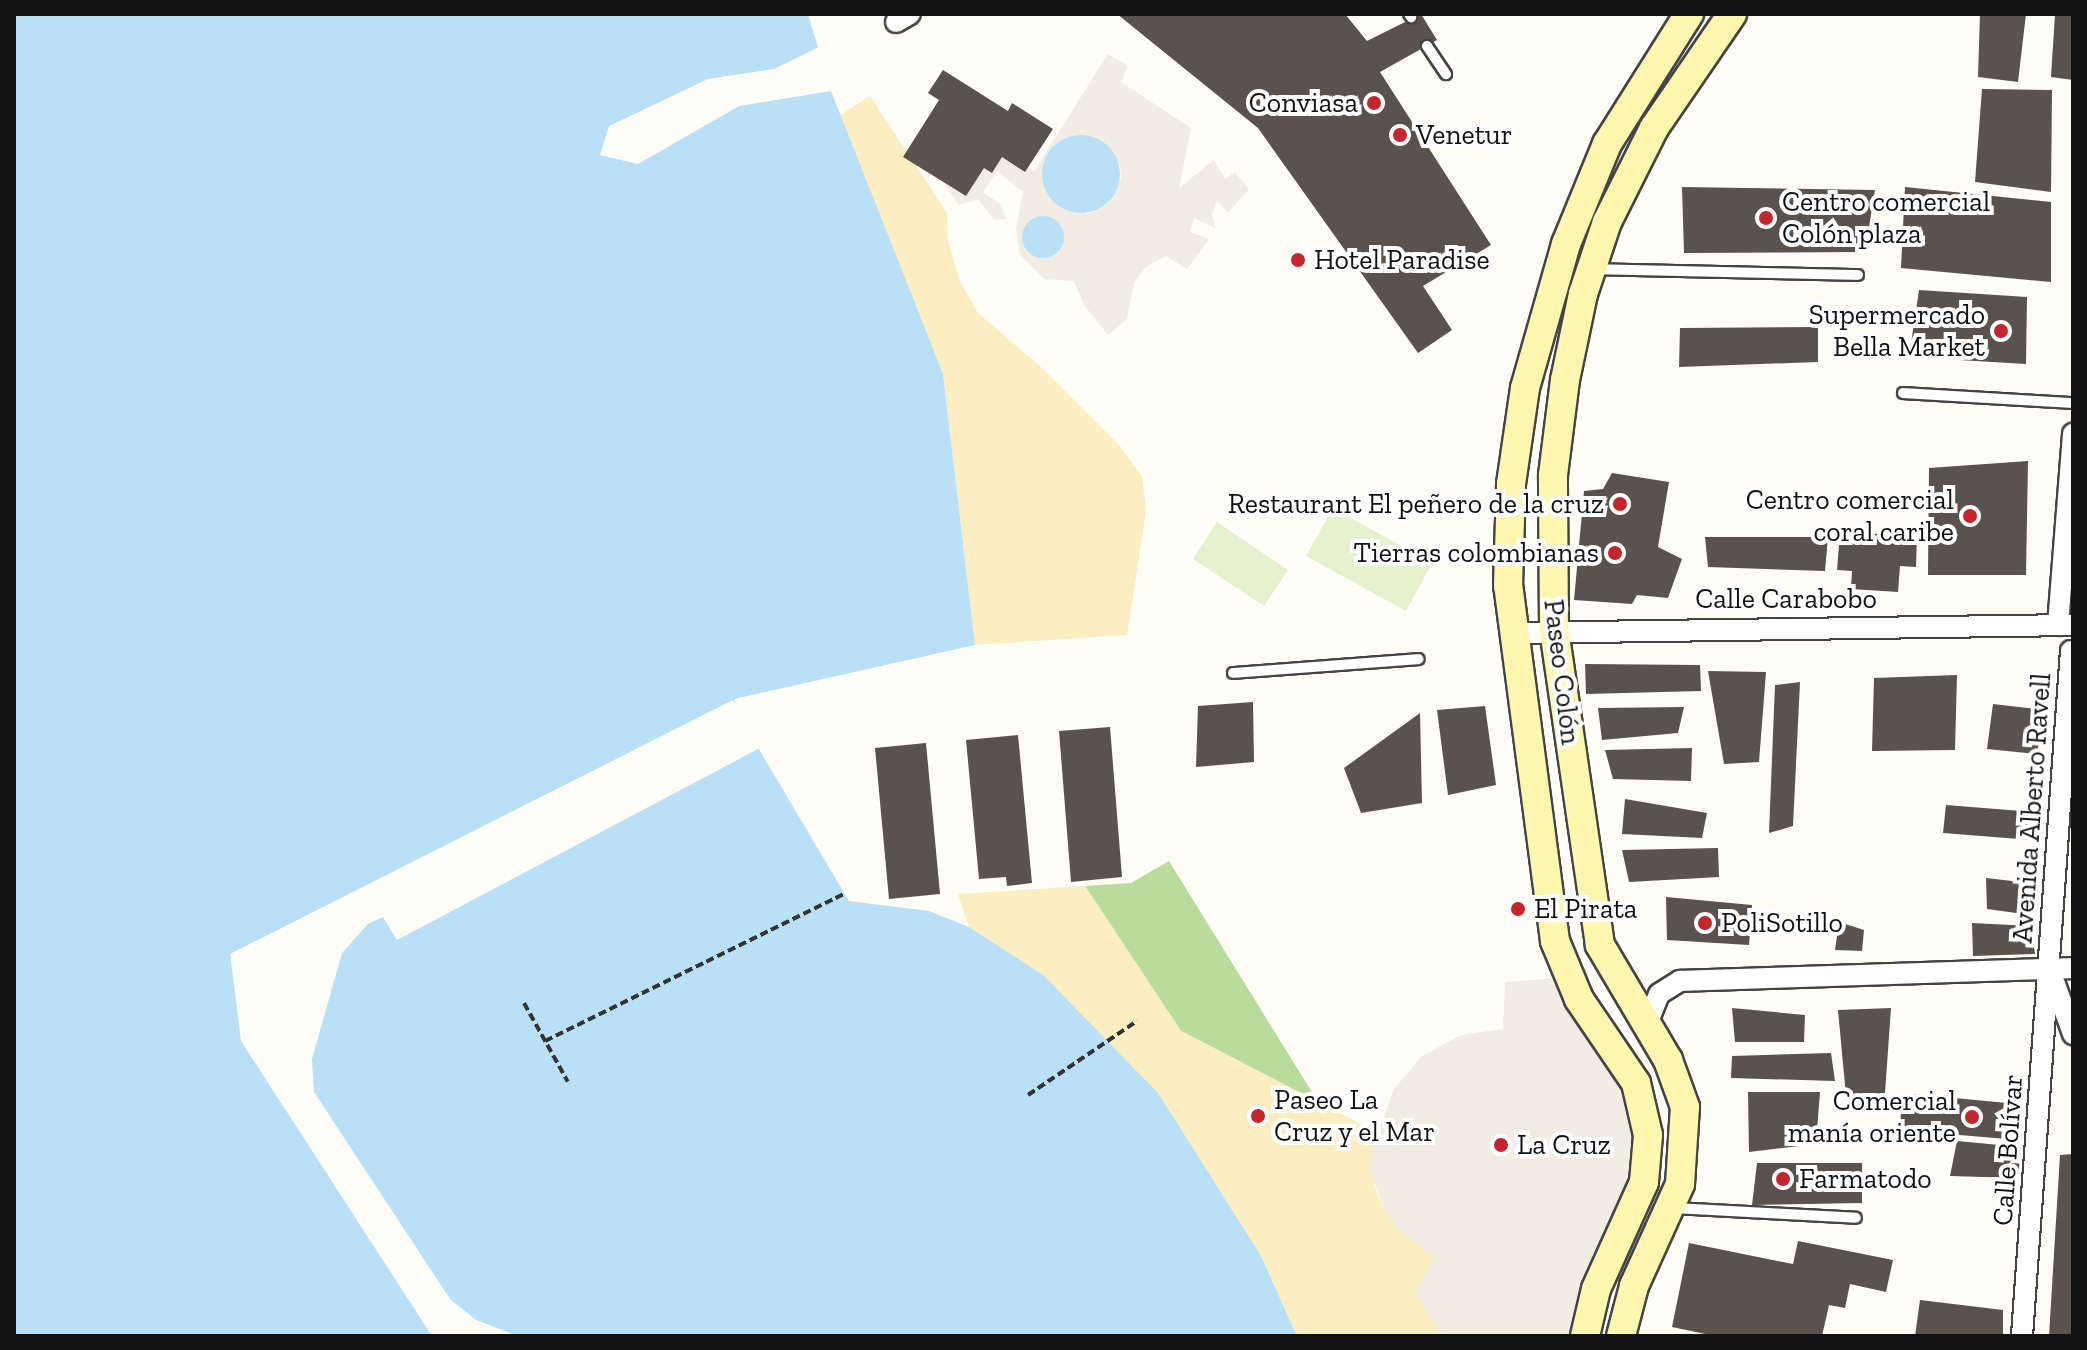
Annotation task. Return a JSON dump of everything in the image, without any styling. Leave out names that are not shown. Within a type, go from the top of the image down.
[{"type":"street","name":"Paseo Colón","points":[[1621,1336],[1634,1286],[1672,1208],[1685,1155],[1685,1107],[1668,1060],[1606,961],[1554,629],[1553,475],[1565,380],[1591,269],[1596,211],[1629,104],[1689,14]]},
{"type":"street","name":"Paseo Colón","points":[[1585,1336],[1600,1278],[1644,1182],[1648,1135],[1628,1068],[1564,970],[1555,941],[1515,633],[1508,539],[1515,446],[1552,284],[1596,211],[1732,14]]},
{"type":"street","points":[[2072,649],[2065,625],[2073,434]]},
{"type":"street","name":"Calle Carabobo","points":[[1515,633],[1554,629],[2065,625]]},
{"type":"street","name":"Avenida Alberto Ravell","points":[[2050,968],[2072,649]]},
{"type":"street","points":[[1564,970],[1606,961]]},
{"type":"street","points":[[2050,968],[2073,1034]]},
{"type":"street","name":"Calle Bolívar","points":[[2022,1336],[2050,968]]},
{"type":"street","points":[[1647,1024],[1659,994],[1680,981],[2073,968]]},
{"type":"lane","points":[[1427,46],[1446,74]]},
{"type":"lane","points":[[1591,269],[1858,275]]},
{"type":"lane","points":[[1903,393],[2073,403]]},
{"type":"lane","points":[[1233,673],[1418,659]]},
{"type":"lane","points":[[1672,1208],[1856,1218]]},
{"type":"path","points":[[545,1041],[844,894]]},
{"type":"path","points":[[524,1003],[568,1082]]},
{"type":"path","points":[[1028,1095],[1137,1021]]},
{"type":"green space","points":[[1333,508],[1432,563],[1406,611],[1306,556]]},
{"type":"green space","points":[[1217,522],[1288,570],[1264,606],[1193,559]]},
{"type":"green space","points":[[1169,861],[1318,1102],[1181,1031],[1085,886],[1131,883]]},
{"type":"sand","points":[[870,96],[947,213],[948,242],[960,282],[978,313],[1042,368],[1120,446],[1142,477],[1146,511],[1127,635],[975,645],[943,374],[837,117]]},
{"type":"sand","name":"Paseo La Cruz y el Mar","points":[[1085,886],[1181,1031],[1371,1129],[1374,1185],[1385,1211],[1401,1233],[1435,1257],[1415,1292],[1442,1336],[1297,1336],[1261,1256],[1043,975],[969,927],[958,894]]},
{"type":"shaded area","points":[[1108,54],[1128,66],[1121,82],[1191,128],[1179,188],[1214,160],[1225,179],[1235,172],[1249,190],[1228,212],[1217,201],[1212,214],[1215,228],[1194,218],[1190,232],[1209,239],[1187,269],[1166,256],[1146,267],[1134,283],[1127,319],[1108,335],[1084,305],[1074,281],[1044,279],[1019,254],[1016,228],[1023,192],[997,171],[983,192],[999,203],[1007,219],[994,220],[978,199],[959,205],[919,146],[955,111],[1034,171]],"holes":[[[1082,135],[1106,144],[1120,165],[1121,178],[1109,202],[1087,214]],[[1044,216],[1056,221],[1058,251],[1046,258],[1027,251],[1022,238]]]},
{"type":"shaded area","points":[[1558,978],[1622,1071],[1641,1155],[1577,1336],[1442,1336],[1415,1292],[1435,1257],[1401,1233],[1385,1211],[1370,1171],[1371,1129],[1379,1130],[1394,1089],[1422,1056],[1461,1035],[1503,1029],[1505,982]]},
{"type":"water","points":[[14,14],[808,14],[831,91],[943,374],[975,645],[734,699],[738,714],[849,901],[929,911],[969,927],[1043,975],[1158,1093],[1261,1256],[1297,1336],[14,1336]]},
{"type":"water","points":[[1081,135],[1096,138],[1109,146],[1117,159],[1120,174],[1117,189],[1109,202],[1096,210],[1081,213],[1066,210],[1053,202],[1045,189],[1042,174],[1045,159],[1053,146],[1066,138]]},
{"type":"water","points":[[1043,216],[1058,222],[1064,237],[1058,252],[1043,258],[1028,252],[1022,237],[1028,222]]},
{"type":"pier","points":[[819,47],[831,91],[739,106],[638,164],[600,155],[609,126],[708,79],[774,69]]},
{"type":"pier","points":[[733,700],[760,748],[397,940],[383,917],[368,924],[342,953],[312,1059],[314,1092],[450,1299],[476,1320],[518,1336],[432,1336],[241,1041],[230,954]]},
{"type":"building","points":[[1117,14],[1345,14],[1367,41],[1421,14],[1437,40],[1380,72],[1491,245],[1423,286],[1452,330],[1418,353],[1258,128]]},
{"type":"building","points":[[1980,14],[2026,14],[2018,82],[1978,77]]},
{"type":"building","points":[[2055,14],[2073,14],[2073,80],[2051,77]]},
{"type":"building","points":[[943,70],[1008,111],[1012,103],[1053,129],[1025,172],[1002,157],[992,173],[984,168],[966,196],[903,157],[939,100],[928,93]]},
{"type":"building","points":[[1982,89],[2052,90],[2051,192],[1975,182]]},
{"type":"building","points":[[1682,187],[1875,190],[1865,252],[1684,253]]},
{"type":"building","points":[[1905,187],[2051,202],[2051,282],[1901,268]]},
{"type":"building","points":[[1919,290],[2027,297],[2026,364],[1909,357]]},
{"type":"building","points":[[1818,327],[1818,362],[1679,367],[1680,328]]},
{"type":"building","points":[[2028,461],[2026,575],[1928,575],[1929,468]]},
{"type":"building","points":[[1612,473],[1669,482],[1658,547],[1682,559],[1668,598],[1637,595],[1632,604],[1574,600],[1584,491],[1603,489]]},
{"type":"building","points":[[1840,532],[1917,536],[1916,567],[1900,566],[1898,592],[1851,589],[1852,571],[1837,570]]},
{"type":"building","points":[[1705,537],[1828,537],[1825,571],[1708,567]]},
{"type":"building","points":[[1585,664],[1700,665],[1701,691],[1586,694]]},
{"type":"building","points":[[1708,671],[1766,672],[1759,762],[1724,764]]},
{"type":"building","points":[[1957,675],[1955,750],[1872,751],[1874,678]]},
{"type":"building","points":[[1800,682],[1793,826],[1769,833],[1775,685]]},
{"type":"building","points":[[1253,702],[1254,762],[1196,767],[1198,706]]},
{"type":"building","points":[[1993,704],[2044,710],[2037,754],[1987,749]]},
{"type":"building","points":[[1485,706],[1496,785],[1448,795],[1437,710]]},
{"type":"building","points":[[1684,707],[1678,733],[1602,740],[1598,708]]},
{"type":"building","points":[[1420,713],[1422,803],[1361,813],[1344,768]]},
{"type":"building","points":[[1110,727],[1122,877],[1071,882],[1059,731]]},
{"type":"building","points":[[1018,735],[1032,883],[1007,886],[1006,877],[979,879],[966,740]]},
{"type":"building","points":[[926,743],[940,894],[889,899],[875,748]]},
{"type":"building","points":[[1692,748],[1691,781],[1613,779],[1605,750]]},
{"type":"building","points":[[1625,799],[1707,813],[1702,838],[1622,834]]},
{"type":"building","points":[[1946,805],[2035,812],[2032,840],[1943,833]]},
{"type":"building","points":[[1718,848],[1719,877],[1629,882],[1622,850]]},
{"type":"building","points":[[1986,878],[2039,884],[2031,915],[1987,909]]},
{"type":"building","points":[[1666,897],[1752,905],[1749,945],[1667,940]]},
{"type":"building","points":[[1839,922],[1864,930],[1862,951],[1835,950]]},
{"type":"building","points":[[1972,923],[2031,926],[2035,954],[1973,956]]},
{"type":"building","points":[[1732,1008],[1805,1015],[1804,1042],[1735,1042]]},
{"type":"building","points":[[1891,1008],[1885,1093],[1846,1096],[1838,1010]]},
{"type":"building","points":[[1831,1053],[1835,1081],[1731,1078],[1732,1056]]},
{"type":"building","points":[[1748,1092],[1820,1092],[1816,1144],[1749,1152]]},
{"type":"building","points":[[1902,1093],[2007,1103],[2007,1139],[1900,1130]]},
{"type":"building","points":[[1957,1141],[2021,1147],[2018,1178],[1950,1176]]},
{"type":"building","points":[[2073,1154],[2073,1336],[2049,1336],[2060,1155]]},
{"type":"building","points":[[1757,1163],[1862,1163],[1862,1203],[1752,1205]]},
{"type":"building","points":[[1798,1241],[1893,1260],[1886,1292],[1850,1284],[1845,1308],[1829,1305],[1822,1336],[1715,1336],[1672,1327],[1689,1243],[1793,1264]]},
{"type":"building","points":[[1920,1300],[2003,1310],[2003,1336],[1915,1336]]},
{"type":"place","name":"Conviasa","points":[[1374,103]]},
{"type":"place","name":"Venetur","points":[[1400,135]]},
{"type":"place","name":"Centro comercial Colón plaza","points":[[1766,218]]},
{"type":"place","name":"Hotel Paradise","points":[[1298,260]]},
{"type":"place","name":"Supermercado Bella Market","points":[[2001,331]]},
{"type":"place","name":"Restaurant El peñero de la cruz","points":[[1620,504]]},
{"type":"place","name":"Centro comercial coral caribe","points":[[1970,516]]},
{"type":"place","name":"Tierras colombianas","points":[[1615,553]]},
{"type":"place","name":"El Pirata","points":[[1518,909]]},
{"type":"place","name":"PoliSotillo","points":[[1705,923]]},
{"type":"place","name":"Paseo La Cruz y el Mar","points":[[1258,1116]]},
{"type":"place","name":"Comercial manía oriente","points":[[1972,1117]]},
{"type":"place","name":"La Cruz","points":[[1501,1145]]},
{"type":"place","name":"Farmatodo","points":[[1783,1179]]}]
